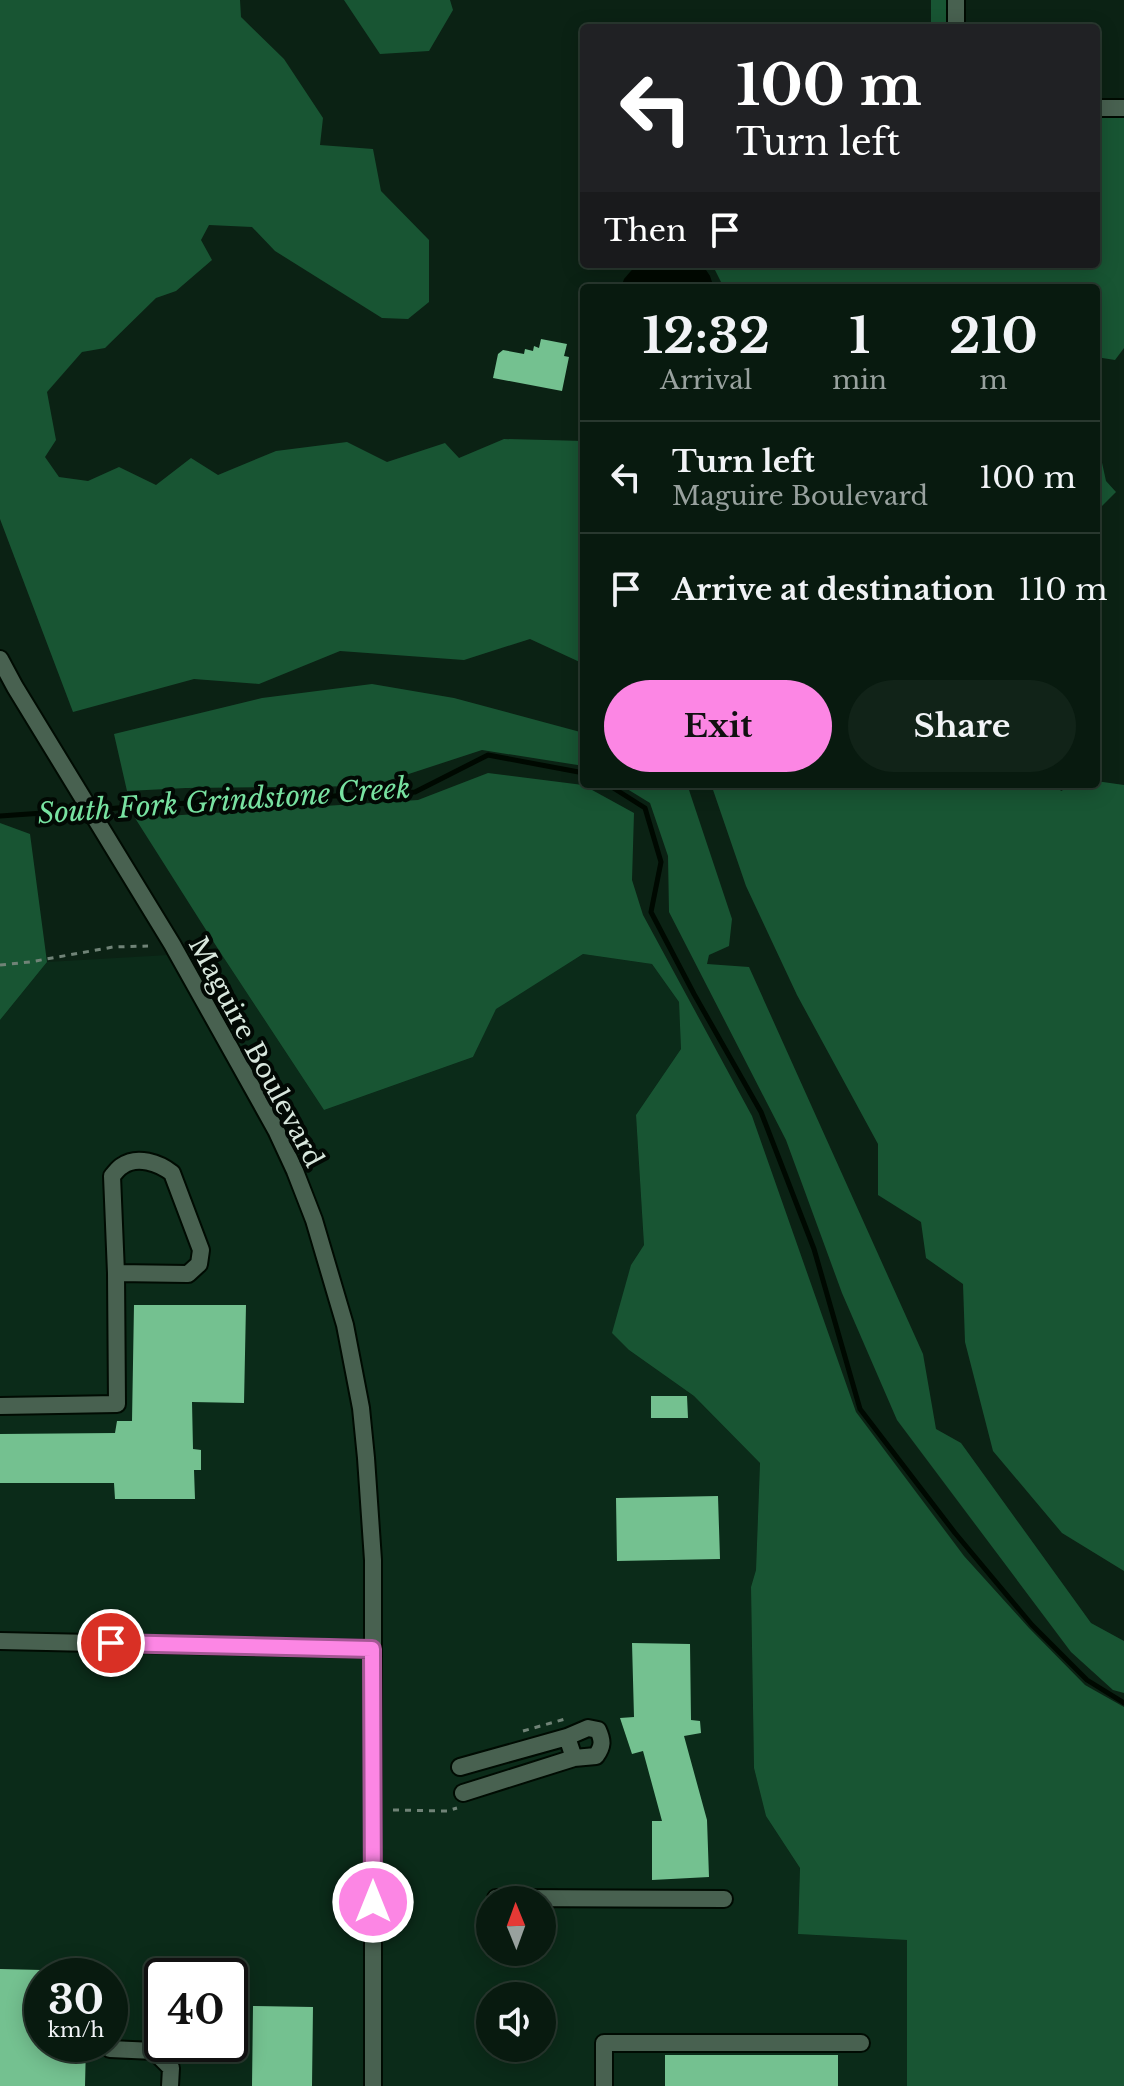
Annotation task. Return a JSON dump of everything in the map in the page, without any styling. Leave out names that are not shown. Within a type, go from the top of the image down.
[{"type":"street","points":[[956,0],[956,24]]},
{"type":"street","points":[[1100,108],[1124,108]]},
{"type":"street","name":"Maguire Boulevard","points":[[0,659],[138,887],[262,1102],[314,1220],[345,1325],[361,1408],[372,1530],[373,2086]]},
{"type":"street","points":[[0,1406],[117,1404],[112,1176],[122,1165],[137,1161],[153,1162],[172,1173],[201,1250],[199,1264],[188,1274],[116,1273]]},
{"type":"street","points":[[0,1641],[372,1649]]},
{"type":"street","points":[[460,1767],[567,1737],[588,1728],[598,1730],[602,1738],[602,1747],[596,1756],[574,1758],[463,1793]]},
{"type":"street","points":[[567,1737],[574,1758]]},
{"type":"street","points":[[556,1898],[724,1899]]},
{"type":"street","points":[[604,2086],[604,2043],[861,2043]]},
{"type":"street","points":[[128,2050],[154,2051],[171,2068],[170,2086]]},
{"type":"path","points":[[0,965],[113,947],[148,946]]},
{"type":"shaded area","points":[[634,268],[705,268],[713,284],[622,284]]},
{"type":"shaded area","points":[[220,952],[324,1110],[473,1057],[495,1009],[583,954],[652,964],[679,1002],[681,1049],[636,1115],[644,1245],[631,1265],[629,1350],[694,1396],[760,1463],[756,1570],[751,1587],[754,1768],[766,1816],[800,1868],[798,1934],[908,1940],[907,2086],[0,2086],[0,1020],[47,962]]},
{"type":"green space","points":[[0,0],[240,0],[241,17],[284,59],[323,118],[320,145],[373,149],[381,191],[429,240],[429,302],[408,319],[382,318],[275,251],[252,227],[209,225],[201,240],[212,260],[176,291],[156,298],[105,348],[82,352],[47,392],[56,440],[45,457],[59,477],[88,481],[119,467],[156,485],[191,458],[218,475],[276,451],[347,442],[387,462],[445,443],[459,458],[504,439],[580,441],[580,662],[530,639],[464,660],[340,651],[259,684],[194,679],[73,712],[0,519]]},
{"type":"green space","points":[[344,0],[450,0],[453,10],[429,51],[380,54]]},
{"type":"green space","points":[[931,0],[951,0],[949,24],[931,24]]},
{"type":"green space","points":[[1100,114],[1124,115],[1124,348],[1115,360],[1100,358],[1100,284],[722,284],[714,268],[1100,268]]},
{"type":"green space","points":[[1100,453],[1106,481],[1116,492],[1100,508]]},
{"type":"green space","points":[[372,684],[454,698],[580,732],[580,765],[482,750],[372,786],[127,791],[114,734],[262,698]]},
{"type":"green space","points":[[488,773],[580,785],[580,788],[588,788],[634,813],[632,880],[643,915],[752,1116],[856,1412],[964,1556],[1029,1628],[1085,1685],[1124,1707],[1124,2086],[907,2086],[907,1940],[798,1934],[800,1868],[766,1816],[754,1768],[751,1587],[756,1570],[760,1463],[694,1396],[629,1350],[612,1333],[631,1265],[644,1245],[636,1115],[681,1049],[679,1002],[652,964],[583,954],[496,1009],[473,1057],[324,1110],[135,818],[418,800]]},
{"type":"green space","points":[[1100,782],[1124,785],[1124,1571],[1062,1533],[993,1451],[965,1342],[963,1284],[926,1258],[921,1222],[878,1195],[878,1144],[797,995],[746,886],[712,788],[1059,788],[1061,791],[1067,788],[1100,788]]},
{"type":"green space","points":[[626,788],[688,788],[732,919],[729,946],[709,955],[707,964],[749,967],[923,1354],[936,1429],[961,1443],[1091,1623],[1124,1641],[1124,1693],[1113,1690],[1071,1652],[897,1420],[842,1293],[786,1140],[669,912],[668,856],[650,803]]},
{"type":"green space","points":[[0,823],[30,834],[47,962],[0,1020]]},
{"type":"building","points":[[541,339],[567,344],[564,356],[569,357],[562,391],[493,378],[498,354],[503,350],[524,354],[525,349],[533,351],[534,346],[539,348]]},
{"type":"building","points":[[134,1305],[246,1305],[244,1403],[192,1402],[193,1449],[201,1450],[201,1470],[194,1470],[195,1499],[115,1499],[114,1483],[0,1483],[0,1434],[115,1433],[117,1421],[132,1421]]},
{"type":"building","points":[[651,1396],[687,1396],[688,1418],[651,1418]]},
{"type":"building","points":[[718,1496],[720,1559],[617,1561],[616,1498]]},
{"type":"building","points":[[632,1643],[690,1644],[691,1720],[700,1721],[701,1733],[684,1736],[707,1820],[709,1877],[652,1880],[652,1821],[662,1821],[643,1751],[632,1754],[620,1718],[634,1717]]},
{"type":"building","points":[[0,1969],[24,1970],[24,2062],[86,2062],[85,2086],[0,2086]]},
{"type":"building","points":[[253,2006],[313,2007],[312,2086],[252,2086]]},
{"type":"building","points":[[665,2055],[838,2055],[838,2086],[665,2086]]},
{"type":"waterway","name":"South Fork Grindstone Creek","points":[[96,810],[415,792],[488,755],[580,772]]},
{"type":"waterway","name":"South Fork Grindstone Creek","points":[[613,788],[645,808],[661,862],[651,912],[761,1112],[814,1249],[860,1409],[955,1533],[1032,1625],[1087,1680],[1124,1703]]},
{"type":"waterway","name":"South Fork Grindstone Creek","points":[[0,816],[86,810]]},
{"type":"route","points":[[111,1643],[372,1649],[373,1902]]}]
